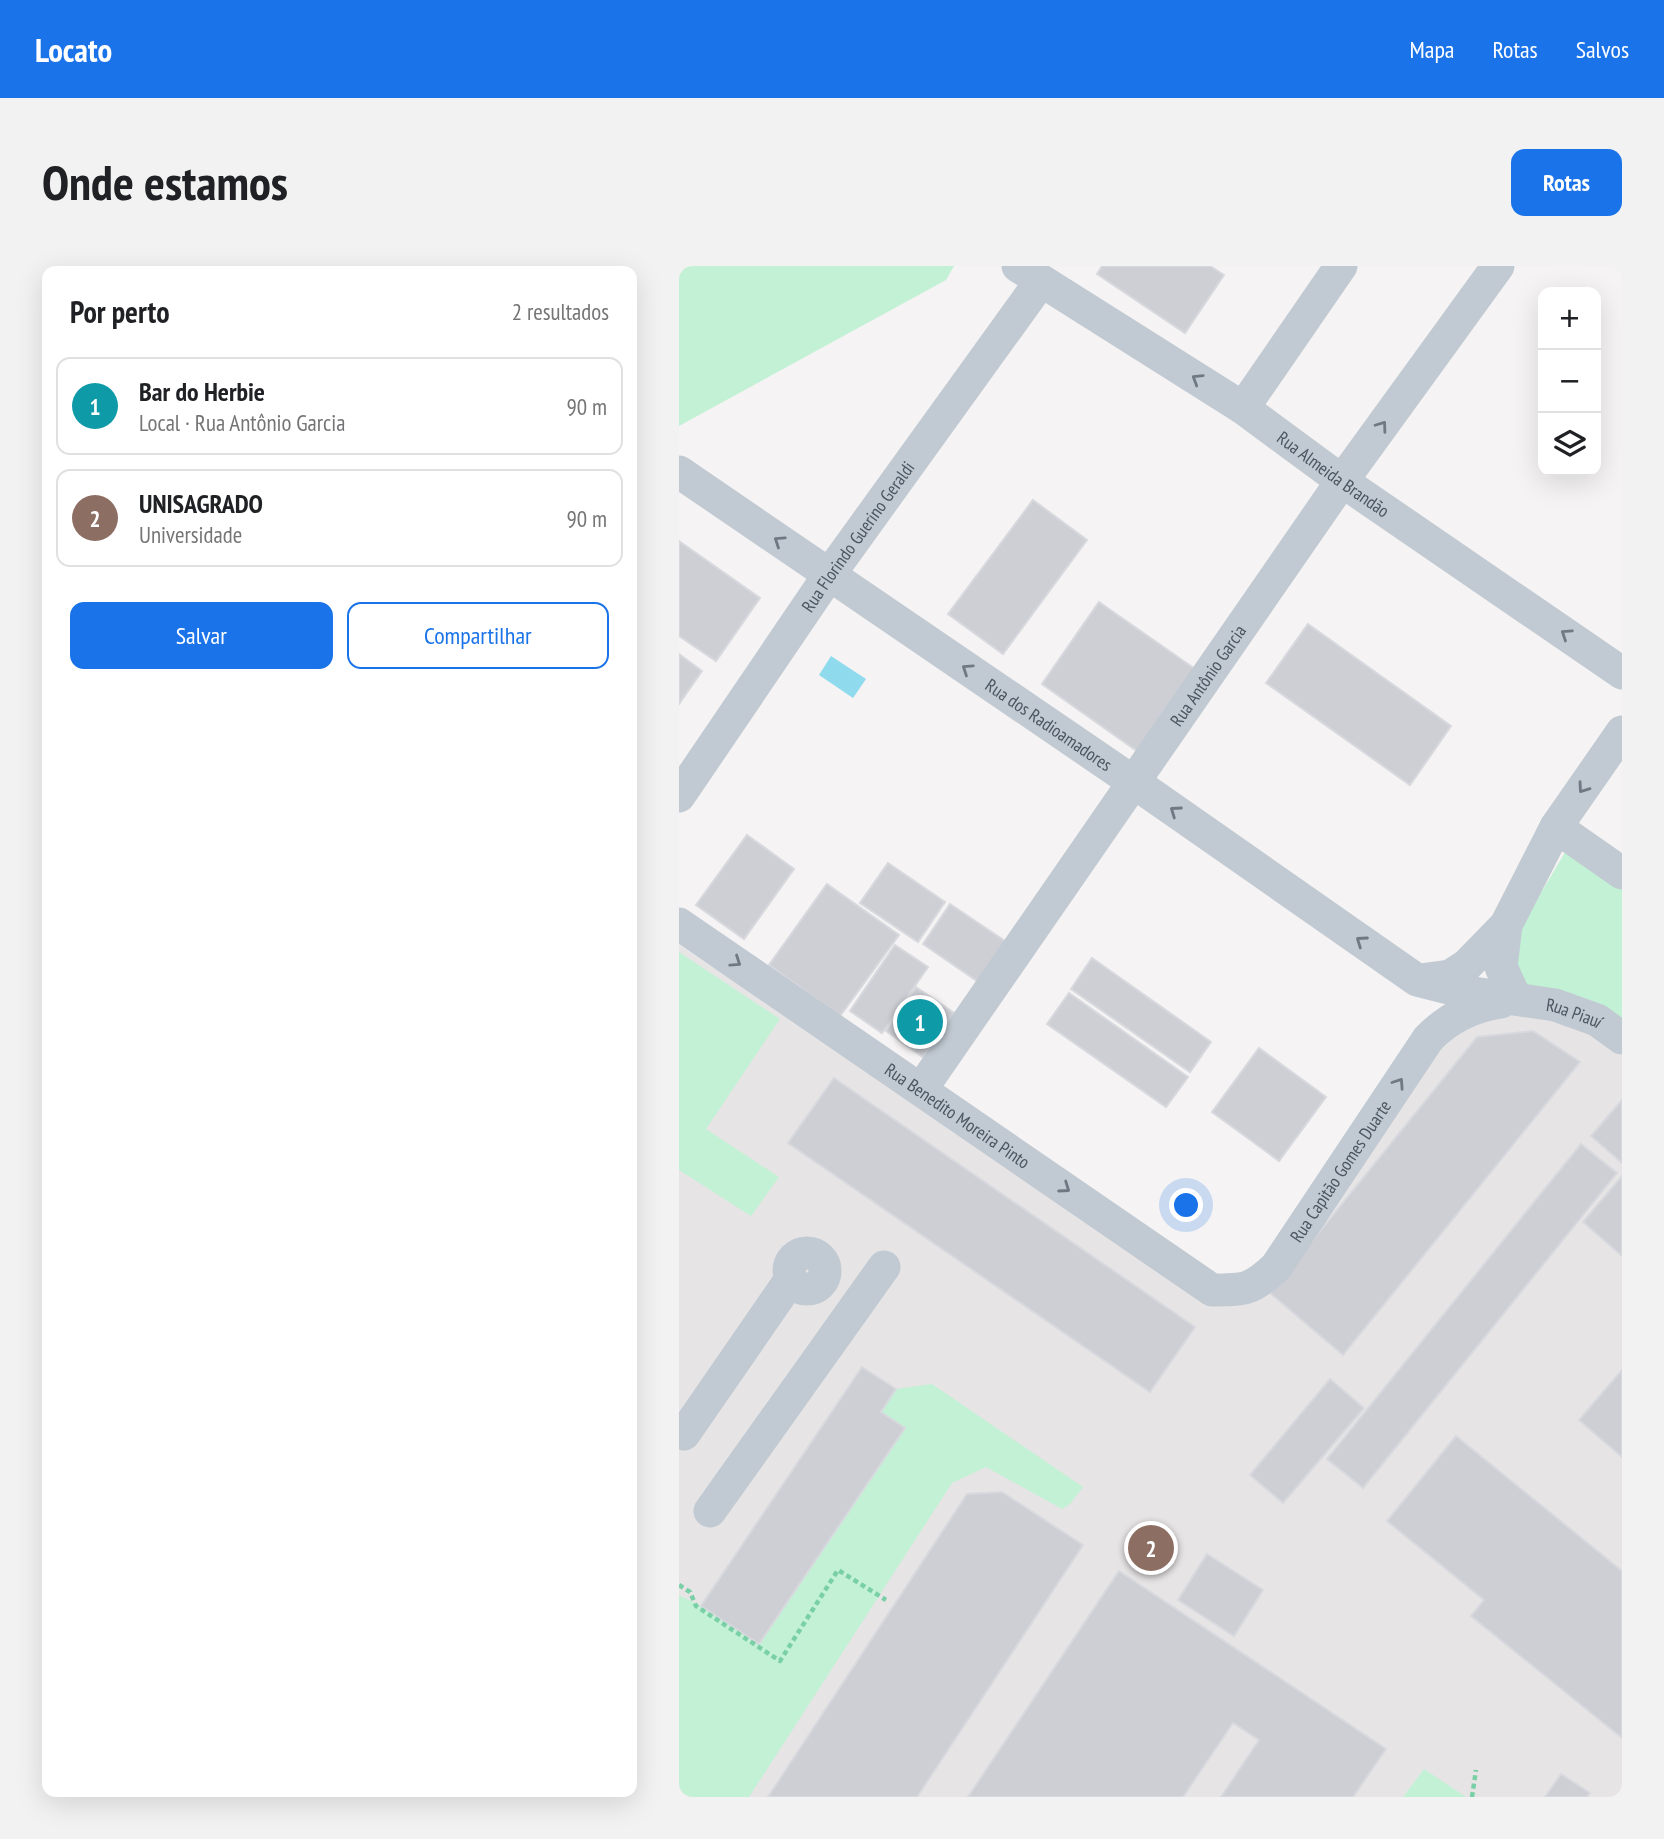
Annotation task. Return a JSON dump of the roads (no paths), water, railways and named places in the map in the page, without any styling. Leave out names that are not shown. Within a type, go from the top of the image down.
[{"type":"street","points":[[1243,408],[1341,266]]},
{"type":"street","name":"Rua Antônio Garcia","points":[[922,1088],[1342,481],[1498,266]]},
{"type":"street","name":"Rua Almeida Brandão","points":[[1030,273],[1243,408],[1342,481],[1622,673]]},
{"type":"street","name":"Rua Florindo Guerino Geraldi","points":[[679,796],[1030,273]]},
{"type":"street","name":"Rua dos Radioamadores","points":[[679,472],[1135,783],[1417,981]]},
{"type":"street","points":[[1428,1039],[1429,1014],[1417,981],[1450,976],[1459,971],[1506,925],[1556,827],[1622,732]]},
{"type":"street","points":[[1556,827],[1622,873]]},
{"type":"street","name":"Rua Benedito Moreira Pinto","points":[[679,924],[922,1088],[1212,1290],[1241,1290]]},
{"type":"street","points":[[1506,925],[1501,967],[1513,993],[1520,999]]},
{"type":"street","name":"Rua Piauí","points":[[1417,981],[1460,991],[1555,1005],[1597,1020],[1622,1038]]},
{"type":"street","name":"Rua Capitão Gomes Duarte","points":[[1241,1290],[1258,1283],[1276,1267],[1428,1039],[1458,1015],[1487,1004],[1520,999]]},
{"type":"street","points":[[710,1511],[884,1267]]},
{"type":"street","points":[[684,1434],[791,1279]]},
{"type":"water","points":[[831,656],[866,679],[853,698],[819,675]]},
{"type":"place","name":"Bar do Herbie","points":[[920,1022]]},
{"type":"place","name":"UNISAGRADO","points":[[1151,1548]]}]
